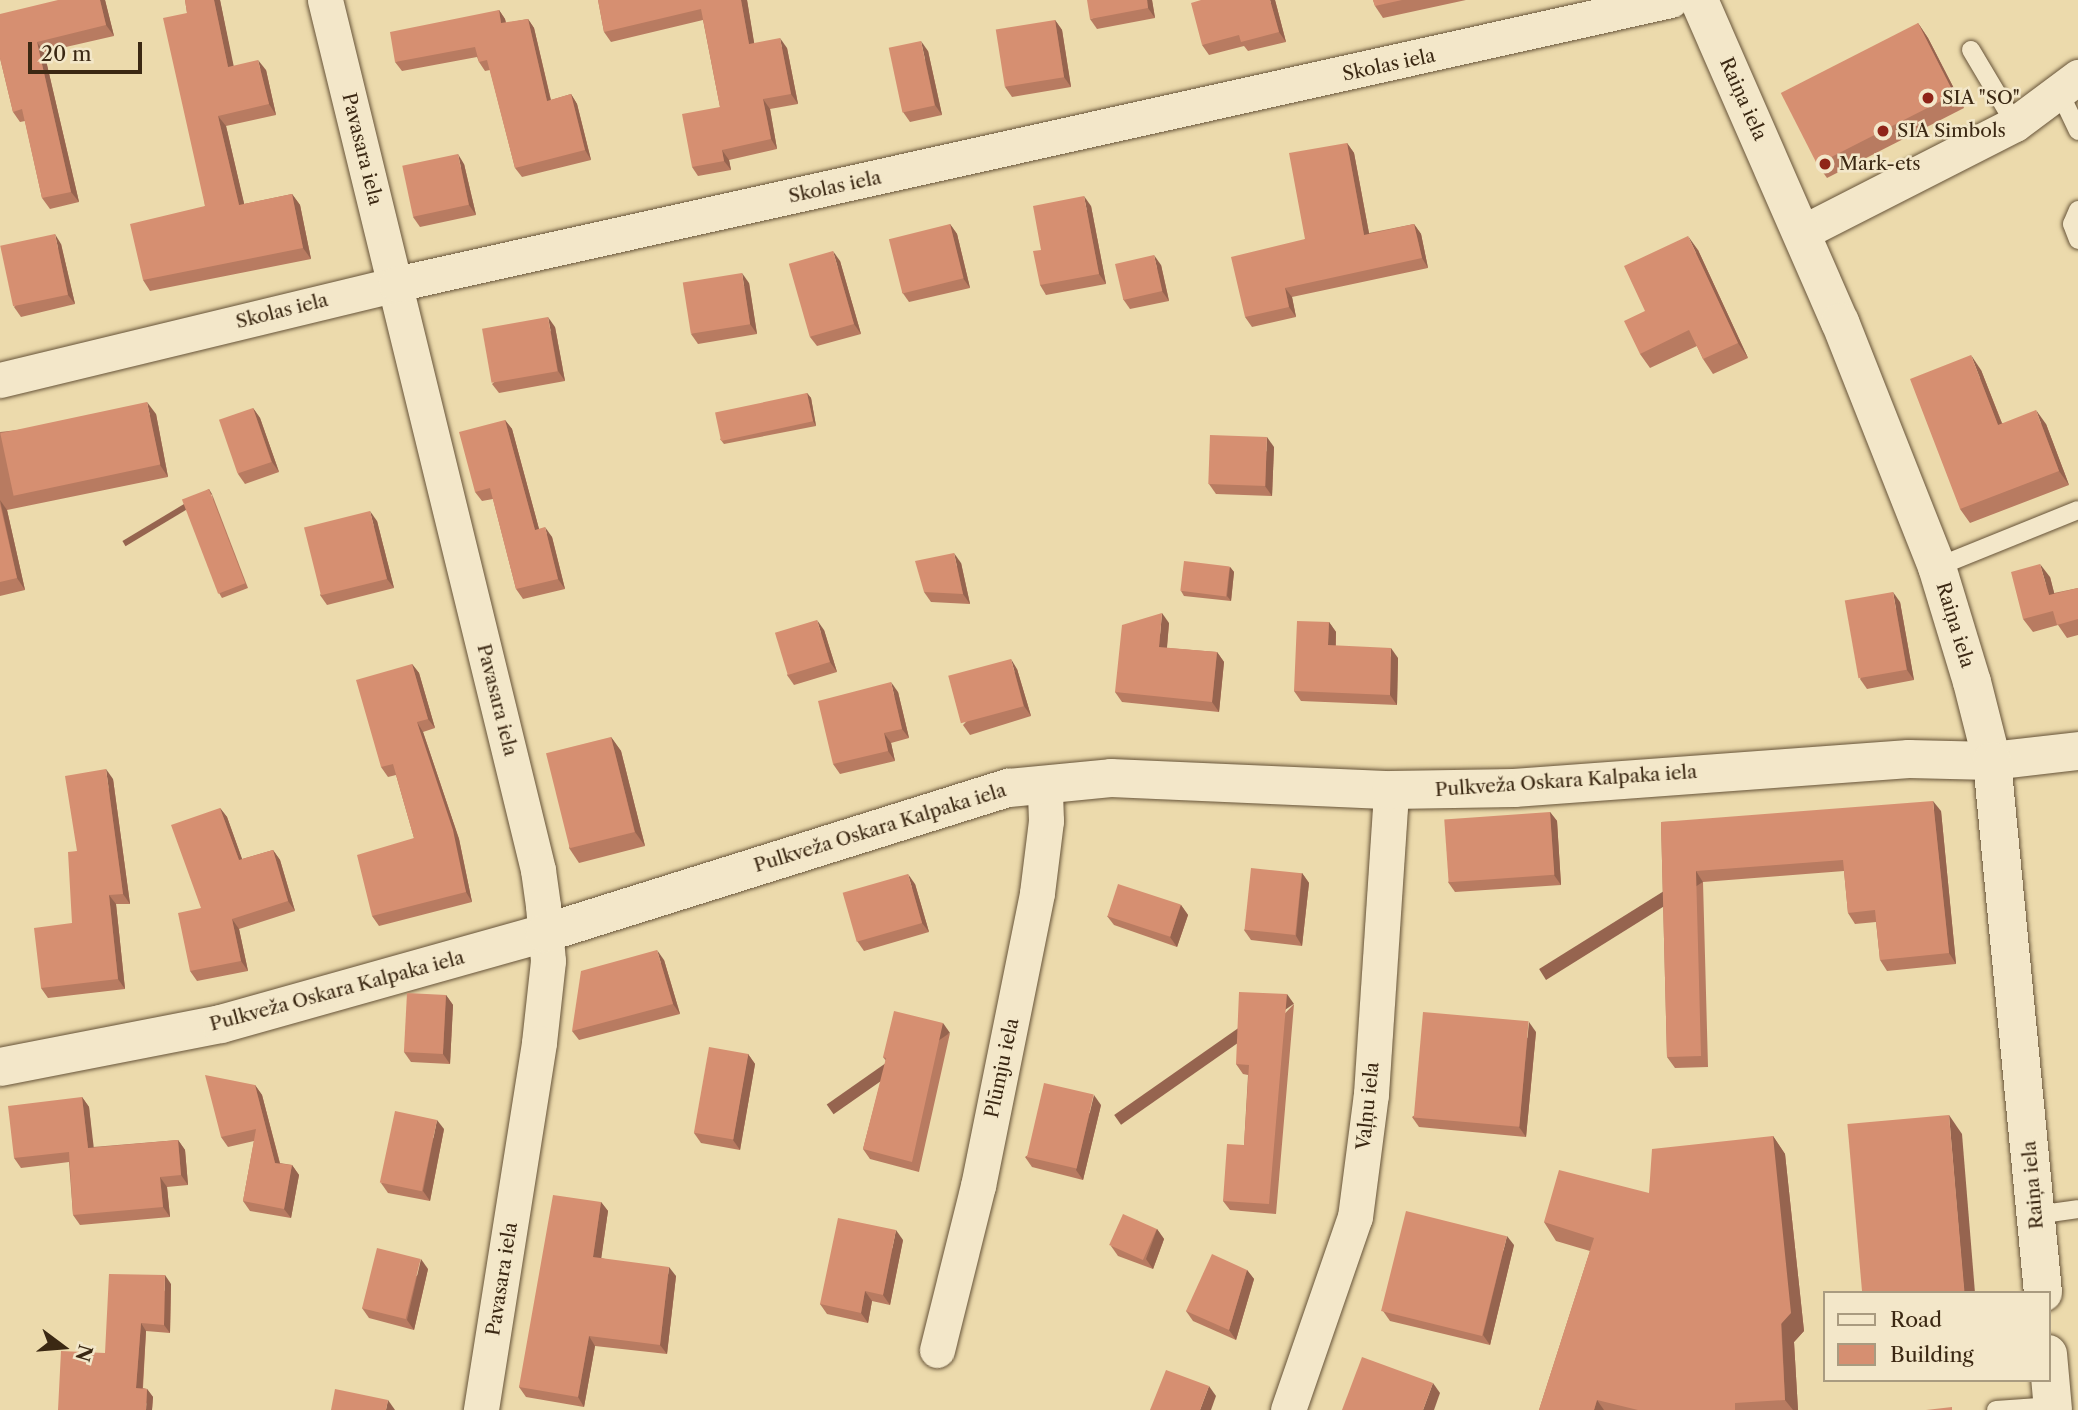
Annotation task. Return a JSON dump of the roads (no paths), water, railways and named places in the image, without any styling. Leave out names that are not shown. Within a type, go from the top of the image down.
[{"type":"street","name":"Pavasara iela","points":[[325,0],[538,870],[545,933],[548,961],[539,1043],[481,1410]]},
{"type":"street","name":"Skolas iela","points":[[0,380],[396,284],[1671,0]]},
{"type":"street","name":"Raiņa iela","points":[[1699,0],[1803,232],[1937,567],[1992,761],[2043,1291]]},
{"type":"street","points":[[1803,232],[2015,124],[2068,84]]},
{"type":"street","name":"Pulkveža Oskara Kalpaka iela","points":[[0,1068],[221,1024],[545,933],[1009,788],[1111,778],[1391,790],[1514,788],[1909,760],[1992,761],[2078,751]]},
{"type":"street","name":"Plūmju iela","points":[[937,1350],[978,1186],[1037,893],[1046,821],[1045,783]]},
{"type":"street","name":"Vaļņu iela","points":[[1287,1410],[1355,1217],[1371,1094],[1391,790]]},
{"type":"street","points":[[2050,1376],[2053,1408]]},
{"type":"lane","points":[[1970,50],[2015,124]]},
{"type":"lane","points":[[2068,84],[2078,131]]},
{"type":"lane","points":[[2078,209],[2072,224],[2078,240]]},
{"type":"lane","points":[[1937,567],[2078,510]]},
{"type":"lane","points":[[2036,1215],[2078,1209]]},
{"type":"lane","points":[[1996,1410],[2053,1408]]},
{"type":"place","name":"SIA \"SO\"","points":[[1928,98]]},
{"type":"place","name":"SIA Simbols","points":[[1883,131]]},
{"type":"place","name":"Mark-ets","points":[[1825,164]]}]
